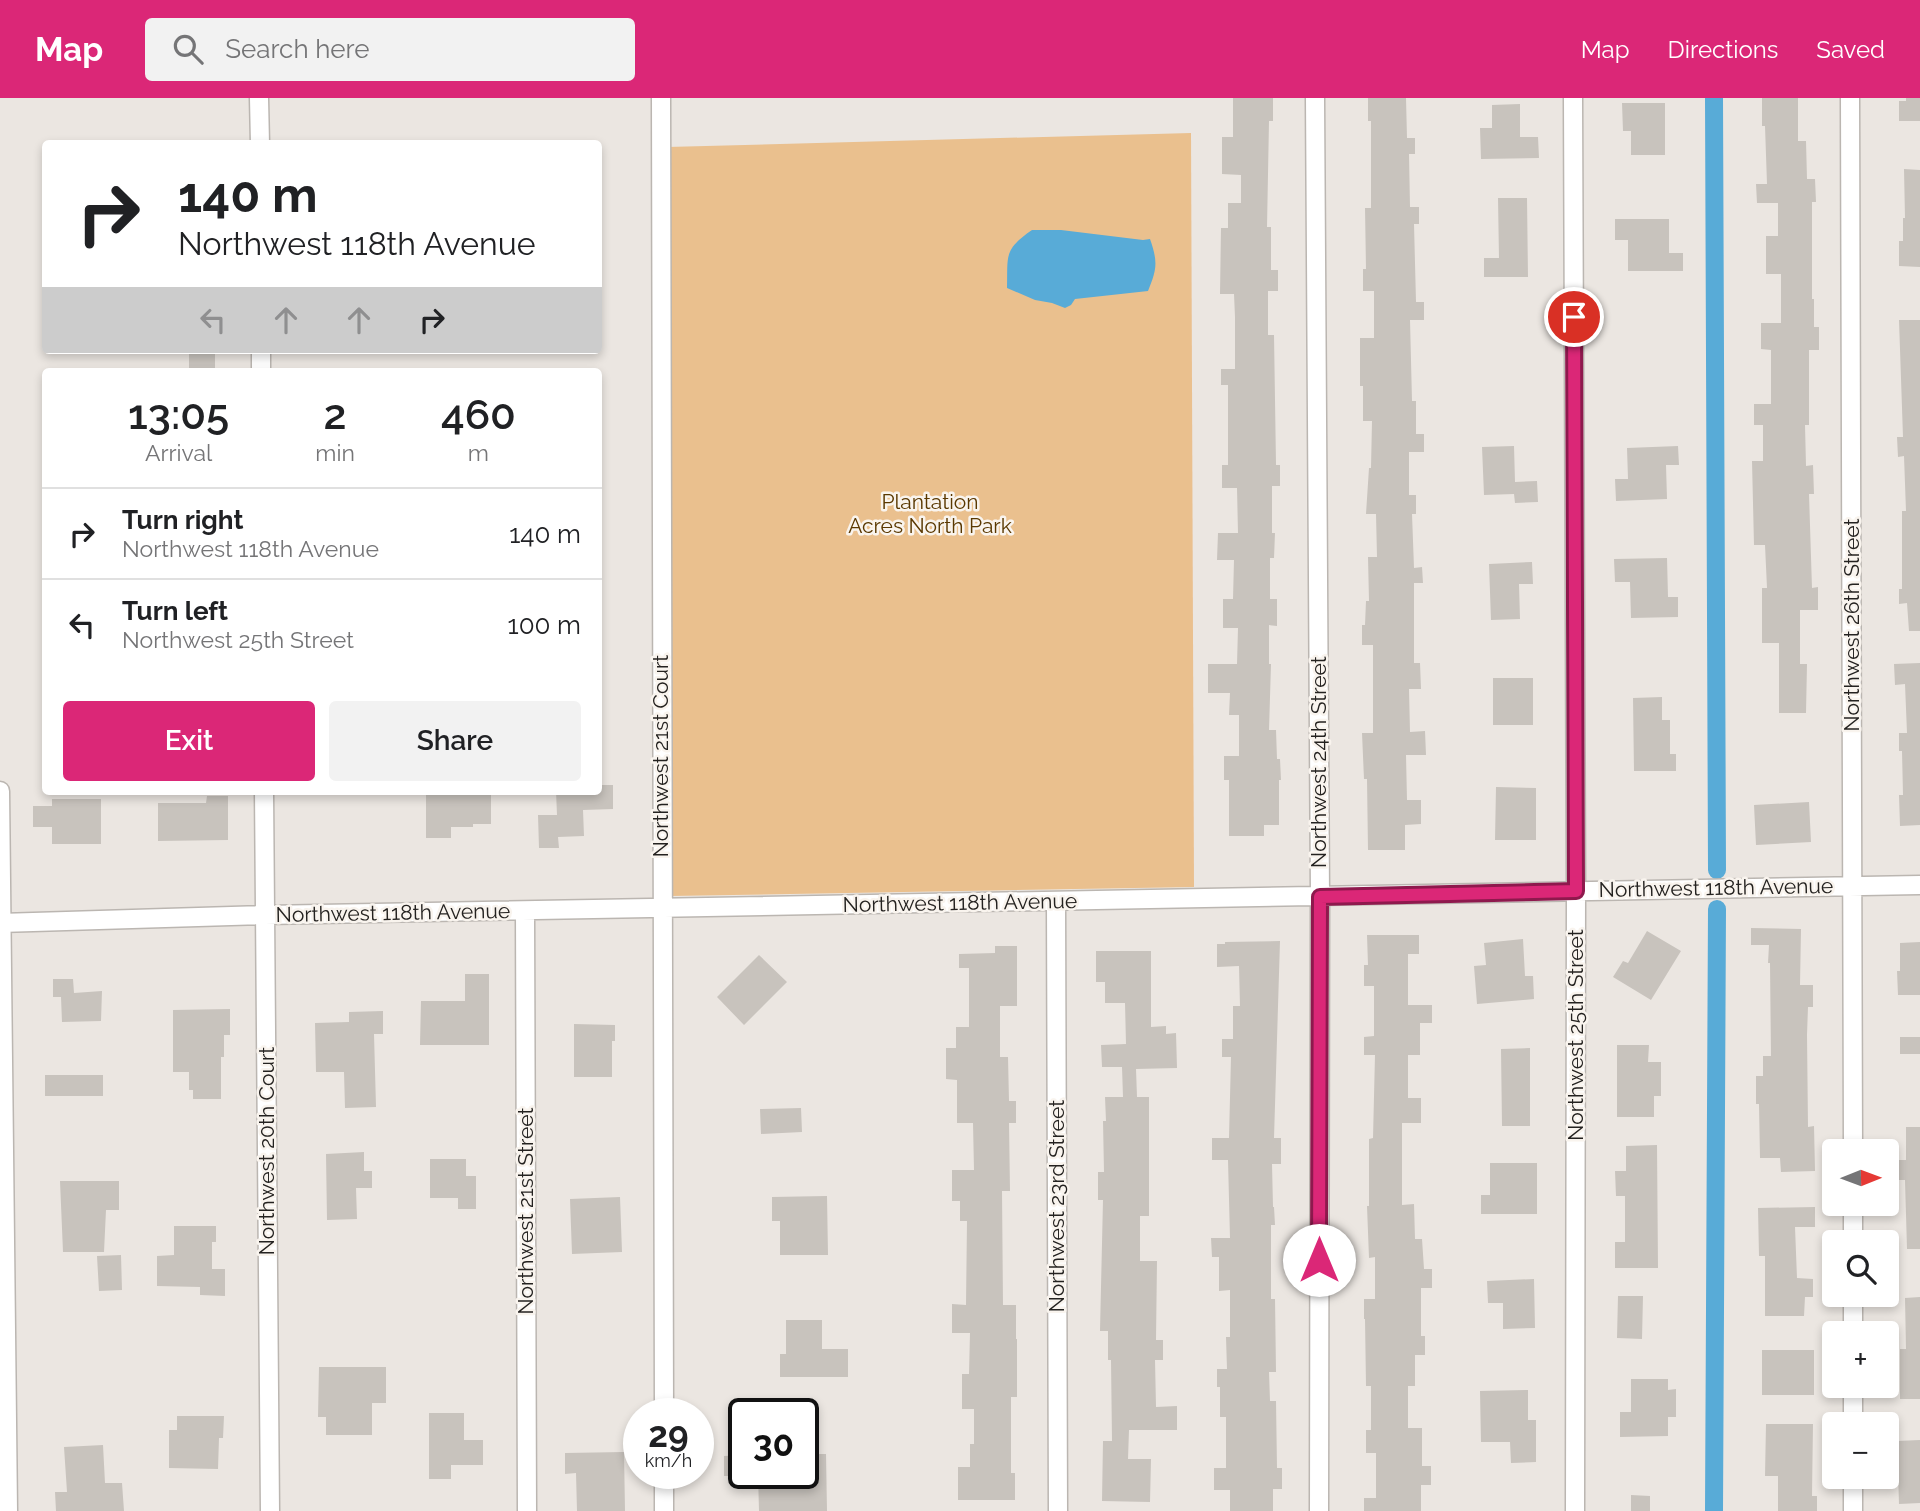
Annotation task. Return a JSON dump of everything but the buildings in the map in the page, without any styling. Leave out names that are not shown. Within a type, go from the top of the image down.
[{"type":"street","points":[[259,98],[260,140]]},
{"type":"street","name":"Northwest 21st Court","points":[[661,98],[664,1398]]},
{"type":"street","name":"Northwest 24th Street","points":[[1315,98],[1320,897],[1319,1511]]},
{"type":"street","name":"Northwest 25th Street","points":[[1573,98],[1575,1511]]},
{"type":"street","name":"Northwest 26th Street","points":[[1850,98],[1853,1139]]},
{"type":"street","points":[[0,791],[8,1511]]},
{"type":"street","name":"Northwest 20th Court","points":[[264,795],[270,1511]]},
{"type":"street","name":"Northwest 118th Avenue","points":[[1,923],[265,915],[1920,885]]},
{"type":"street","name":"Northwest 23rd Street","points":[[1056,902],[1058,1511]]},
{"type":"street","name":"Northwest 21st Street","points":[[525,911],[527,1511]]},
{"type":"street","points":[[664,1489],[664,1511]]},
{"type":"street","points":[[1853,1489],[1853,1511]]},
{"type":"green space","name":"Plantation Acres North Park","points":[[1191,133],[1194,887],[670,896],[667,147]]},
{"type":"water","points":[[1032,230],[1061,230],[1150,239],[1155,265],[1148,291],[1075,299],[1065,308],[1035,300],[1007,288],[1009,254],[1016,243]]},
{"type":"waterway","points":[[1714,98],[1717,870]]},
{"type":"waterway","points":[[1714,1511],[1717,909]]},
{"type":"route","points":[[1319,1260],[1320,897],[1576,891],[1574,317]]}]
